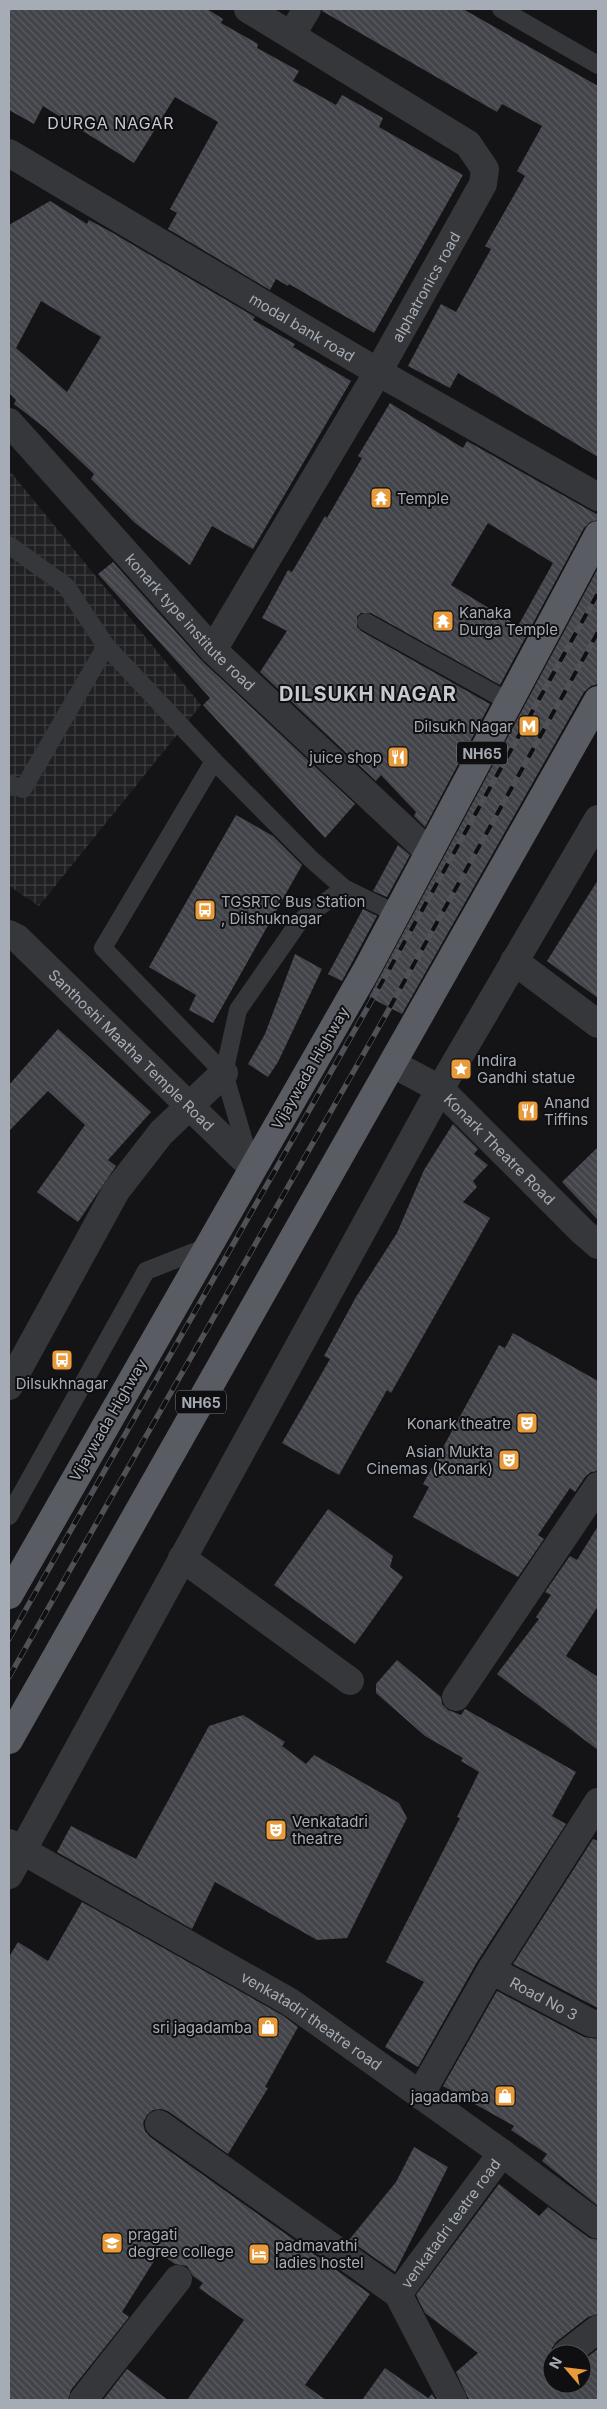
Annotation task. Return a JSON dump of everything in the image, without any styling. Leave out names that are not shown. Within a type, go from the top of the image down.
[{"type":"highway","name":"Vijaywada Highway","points":[[9,1594],[366,971],[395,913],[598,535]]},
{"type":"highway","name":"NH65","points":[[9,1740],[598,700]]},
{"type":"street","name":"alphatronics road","points":[[213,650],[378,372],[483,184],[485,169],[468,144],[292,34],[248,9]]},
{"type":"street","points":[[292,34],[307,9]]},
{"type":"street","name":"modal bank road","points":[[9,153],[378,372],[598,497]]},
{"type":"street","name":"konark type institute road","points":[[9,422],[213,650],[429,852]]},
{"type":"street","points":[[9,1875],[15,1847],[182,1558],[440,1089],[598,819]]},
{"type":"street","name":"Santhoshi Maatha Temple Road","points":[[9,934],[24,945],[252,1167]]},
{"type":"street","points":[[514,961],[598,1024]]},
{"type":"street","name":"Konark Theatre Road","points":[[393,1064],[440,1089],[583,1232],[598,1244]]},
{"type":"street","points":[[9,1386],[116,1191],[161,1133],[224,1073]]},
{"type":"street","points":[[456,1697],[598,1486]]},
{"type":"street","points":[[182,1558],[350,1681]]},
{"type":"street","points":[[420,2095],[491,1970],[598,1802]]},
{"type":"street","name":"venkatadri theatre road","points":[[15,1847],[290,2002],[502,2153],[598,2225]]},
{"type":"street","name":"Road No 3","points":[[491,1970],[591,2023],[598,2024]]},
{"type":"street","points":[[159,2124],[398,2294],[453,2400]]},
{"type":"street","name":"venkatadri teatre road","points":[[398,2294],[502,2153]]},
{"type":"street","points":[[83,2400],[178,2279]]},
{"type":"street","points":[[579,2344],[598,2329]]},
{"type":"lane","points":[[501,9],[598,65]]},
{"type":"lane","points":[[9,545],[66,586],[106,646],[214,761],[312,860],[344,888],[395,913]]},
{"type":"lane","points":[[366,622],[509,702]]},
{"type":"lane","points":[[9,784],[23,789],[106,646]]},
{"type":"lane","points":[[214,761],[103,948],[224,1073],[252,1167]]},
{"type":"lane","points":[[224,1073],[238,1010],[299,922],[344,888]]},
{"type":"lane","points":[[9,1516],[146,1271],[207,1247]]},
{"type":"shaded area","points":[[9,470],[201,705],[39,906],[9,886]]},
{"type":"building","points":[[9,9],[207,9],[223,19],[221,23],[258,44],[257,48],[299,71],[293,81],[336,105],[342,95],[383,118],[379,127],[463,175],[374,333],[289,284],[288,286],[276,279],[270,290],[168,229],[177,213],[170,209],[218,122],[175,97],[134,163],[43,106],[34,124],[9,110]]},
{"type":"building","points":[[323,9],[463,9],[598,86],[598,457],[458,373],[450,388],[408,366],[441,304],[456,312],[491,249],[485,246],[525,176],[517,171],[542,126],[502,104],[497,112],[322,11]]},
{"type":"building","points":[[50,201],[87,224],[89,220],[113,233],[255,317],[253,320],[295,344],[293,347],[351,381],[253,549],[212,526],[190,565],[135,523],[91,479],[94,474],[45,428],[14,404],[16,400],[9,393],[9,225]],"holes":[[[41,301],[101,337],[67,392],[16,348]]]},
{"type":"building","points":[[390,403],[463,448],[467,441],[598,515],[598,520],[590,522],[584,528],[500,685],[371,613],[361,613],[357,617],[357,627],[361,631],[490,704],[425,827],[414,816],[416,812],[381,775],[376,781],[260,672],[287,631],[262,618],[288,570],[292,572],[325,516],[327,518],[362,458],[358,456]],"holes":[[[488,523],[553,563],[518,626],[451,585]]]},
{"type":"building","points":[[113,562],[202,661],[355,804],[325,838],[203,705],[210,698],[98,574]]},
{"type":"building","points":[[598,568],[598,684],[591,686],[584,692],[402,1014],[369,997]]},
{"type":"building","points":[[236,815],[273,836],[302,865],[213,1023],[189,1010],[196,995],[149,967]]},
{"type":"building","points":[[398,845],[410,855],[387,897],[373,891]]},
{"type":"building","points":[[598,880],[598,998],[547,961]]},
{"type":"building","points":[[363,909],[377,916],[342,981],[328,974]]},
{"type":"building","points":[[295,954],[322,969],[278,1062],[268,1077],[248,1064],[265,1034]]},
{"type":"building","points":[[58,1029],[151,1112],[108,1160],[116,1166],[78,1222],[37,1192],[85,1125],[48,1091],[9,1131],[9,1085]]},
{"type":"building","points":[[453,1124],[478,1149],[474,1154],[488,1165],[473,1181],[477,1187],[463,1202],[490,1218],[391,1393],[387,1390],[339,1475],[282,1443],[330,1359],[324,1356],[356,1297],[397,1233],[424,1170]]},
{"type":"building","points":[[598,1147],[598,1220],[562,1182]]},
{"type":"building","name":"Konark theatre","points":[[513,1333],[598,1381],[598,1471],[591,1472],[585,1477],[575,1492],[570,1488],[538,1535],[544,1539],[518,1577],[413,1517],[429,1487],[423,1484],[499,1345],[505,1348]]},
{"type":"building","points":[[328,1509],[393,1556],[390,1567],[403,1577],[355,1644],[274,1585]]},
{"type":"building","points":[[598,1526],[598,1606],[566,1656],[598,1677],[598,1750],[497,1674],[539,1619],[536,1617],[551,1595],[545,1592],[570,1556],[577,1560]]},
{"type":"building","points":[[397,1660],[441,1697],[442,1704],[448,1710],[461,1715],[465,1709],[576,1772],[552,1816],[566,1824],[477,1962],[418,2067],[385,2047],[424,1982],[386,1962],[460,1818],[457,1817],[479,1772],[461,1761],[463,1758],[425,1736],[376,1693],[376,1684]]},
{"type":"building","name":"Venkatadri theatre","points":[[243,1715],[285,1742],[282,1746],[306,1764],[314,1755],[399,1803],[407,1818],[347,1938],[317,1940],[215,1882],[192,1929],[57,1852],[71,1826],[136,1859],[209,1726]]},
{"type":"building","points":[[593,1839],[598,1841],[598,2008],[513,1964]]},
{"type":"building","points":[[82,1902],[282,2015],[298,2027],[265,2087],[268,2088],[228,2154],[168,2111],[161,2109],[153,2110],[147,2115],[143,2123],[145,2131],[150,2137],[370,2294],[305,2385],[326,2400],[187,2400],[244,2320],[199,2288],[203,2283],[193,2276],[187,2266],[175,2264],[159,2253],[122,2312],[129,2317],[71,2390],[68,2400],[9,2400],[9,1957],[18,1942],[48,1961]]},
{"type":"building","points":[[497,1991],[584,2037],[598,2039],[598,2206],[542,2161],[547,2154],[511,2130],[514,2126],[443,2086]]},
{"type":"building","points":[[414,2147],[448,2167],[395,2272],[349,2240],[396,2182]]},
{"type":"building","points":[[499,2184],[539,2216],[548,2207],[589,2238],[598,2240],[598,2314],[588,2317],[555,2344],[542,2344],[542,2394],[592,2394],[592,2354],[598,2349],[598,2400],[469,2400],[456,2372],[478,2353],[425,2313],[416,2295]]},
{"type":"building","points":[[385,2368],[428,2398],[432,2394],[436,2400],[362,2400]]},
{"type":"building","points":[[127,2369],[168,2400],[103,2400]]},
{"type":"railway","points":[[9,1639],[390,968],[598,593]]},
{"type":"railway","points":[[9,1677],[384,1018],[598,632]]},
{"type":"place","name":"Temple","points":[[381,498]]},
{"type":"place","name":"Kanaka Durga Temple","points":[[443,621]]},
{"type":"place","name":"Dilsukh Nagar","points":[[529,726]]},
{"type":"place","name":"juice shop","points":[[398,757]]},
{"type":"place","name":"TGSRTC Bus Station , Dilshuknagar","points":[[205,910]]},
{"type":"place","name":"Indira Gandhi statue","points":[[461,1069]]},
{"type":"place","name":"Anand Tiffins","points":[[528,1111]]},
{"type":"place","name":"Dilsukhnagar","points":[[62,1360]]},
{"type":"place","name":"Konark theatre","points":[[527,1423]]},
{"type":"place","name":"Asian Mukta Cinemas (Konark)","points":[[509,1460]]},
{"type":"place","name":"Venkatadri theatre","points":[[276,1830]]},
{"type":"place","name":"sri jagadamba","points":[[268,2027]]},
{"type":"place","name":"jagadamba","points":[[505,2096]]},
{"type":"place","name":"pragati degree college","points":[[112,2243]]},
{"type":"place","name":"padmavathi ladies hostel","points":[[259,2254]]},
{"type":"district","name":"DURGA NAGAR","points":[[111,123]]},
{"type":"district","name":"DILSUKH NAGAR","points":[[368,694]]}]
